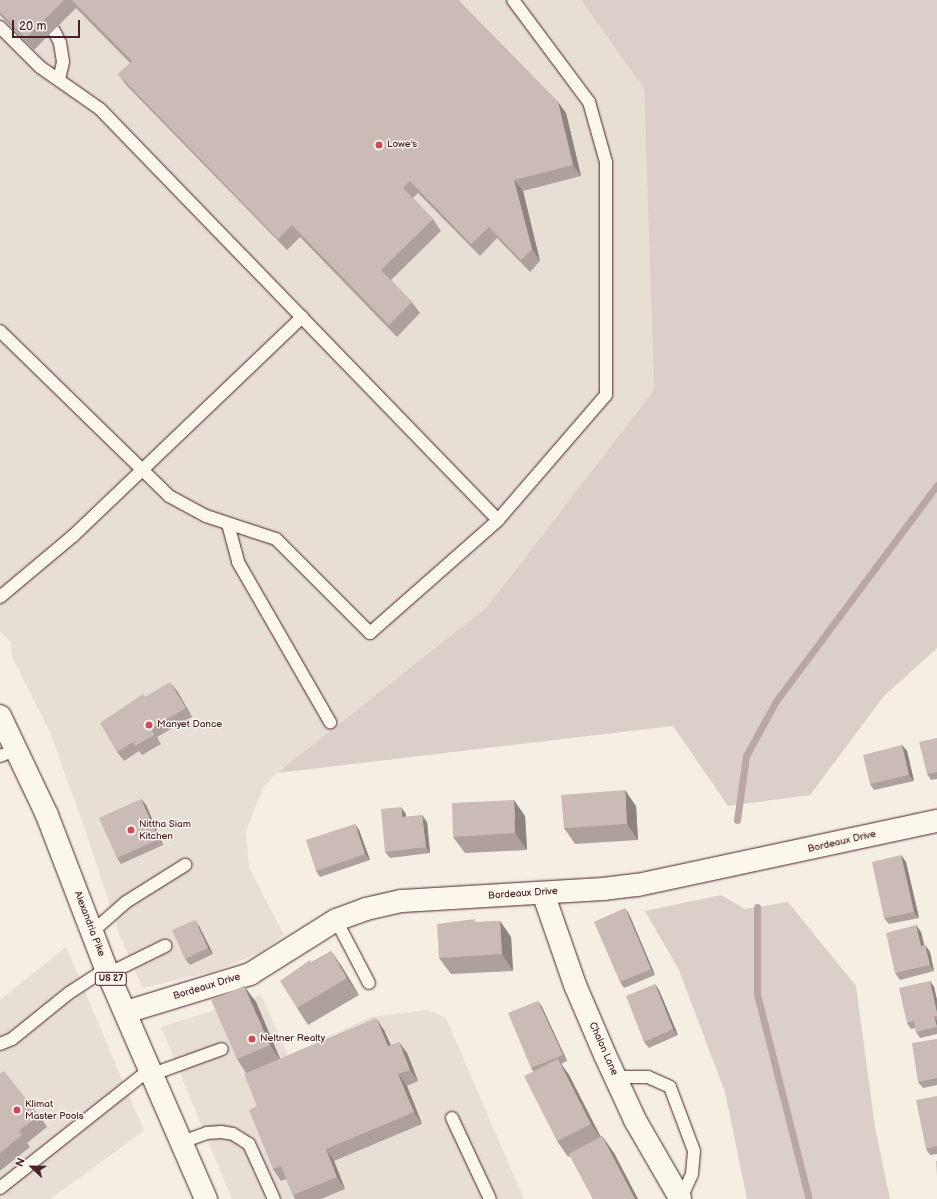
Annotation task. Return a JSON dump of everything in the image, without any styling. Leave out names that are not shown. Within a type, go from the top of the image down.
[{"type":"street","name":"Alexandria Pike","points":[[0,716],[8,752],[47,815],[107,971],[152,1071],[206,1199]]},
{"type":"street","name":"Bordeaux Drive","points":[[126,1012],[250,974],[336,920],[366,909],[402,901],[603,889],[667,880],[937,821]]},
{"type":"street","name":"Chalon Lane","points":[[543,893],[575,985],[616,1077],[636,1120],[681,1198]]},
{"type":"lane","points":[[0,331],[43,371],[140,470],[170,496],[205,516],[276,539],[370,633],[498,520],[606,395],[606,162],[588,102],[513,0]]},
{"type":"lane","points":[[0,27],[40,67],[100,109],[498,520]]},
{"type":"lane","points":[[54,31],[60,42],[63,62],[59,80]]},
{"type":"lane","points":[[0,597],[73,536],[140,470],[302,317]]},
{"type":"lane","points":[[228,524],[238,562],[330,722]]},
{"type":"lane","points":[[92,932],[126,902],[185,865]]},
{"type":"lane","points":[[336,920],[369,983]]},
{"type":"lane","points":[[0,1044],[12,1039],[69,993],[107,971],[165,946]]},
{"type":"lane","points":[[0,1188],[152,1071],[222,1049]]},
{"type":"lane","points":[[616,1077],[648,1077],[670,1087],[694,1151],[692,1174],[681,1198]]},
{"type":"lane","points":[[452,1118],[490,1199]]},
{"type":"lane","points":[[182,1142],[207,1133],[221,1132],[232,1134],[249,1144],[274,1199]]},
{"type":"shaded area","points":[[0,0],[581,0],[644,89],[654,390],[487,607],[277,773],[263,788],[246,831],[249,868],[284,935],[261,952],[218,970],[143,988],[119,934],[85,829],[49,730],[12,657],[11,643],[0,631]]},
{"type":"shaded area","points":[[581,0],[937,0],[937,648],[884,696],[810,795],[728,806],[673,726],[277,773],[487,607],[654,390],[644,89]]},
{"type":"shaded area","points":[[721,895],[745,909],[788,902],[856,986],[875,1127],[890,1199],[747,1199],[725,1092],[679,970],[645,911]]},
{"type":"shaded area","points":[[66,947],[144,1131],[50,1199],[0,1199],[0,1000]]},
{"type":"shaded area","points":[[261,995],[288,1055],[371,1017],[428,1010],[446,1018],[524,1199],[232,1199],[161,1027]]},
{"type":"building","points":[[0,0],[64,0],[26,38],[0,12]]},
{"type":"building","name":"Lowe's","points":[[72,0],[458,0],[558,102],[573,165],[514,180],[532,249],[521,260],[489,227],[471,244],[410,181],[403,188],[433,219],[381,270],[412,302],[389,325],[292,225],[278,239],[118,74],[132,61]]},
{"type":"building","name":"Manyet Dance","points":[[170,682],[186,708],[151,728],[154,735],[135,746],[133,742],[117,752],[100,723],[143,694],[145,697]]},
{"type":"building","points":[[937,738],[937,772],[927,774],[919,742]]},
{"type":"building","points":[[902,745],[909,775],[870,784],[863,755]]},
{"type":"building","points":[[625,790],[627,824],[564,828],[561,795]]},
{"type":"building","name":"Nittha Siam Kitchen","points":[[141,799],[159,839],[117,858],[99,818]]},
{"type":"building","points":[[514,800],[515,833],[453,837],[452,803]]},
{"type":"building","points":[[401,807],[402,817],[422,815],[426,847],[385,852],[381,809]]},
{"type":"building","points":[[355,824],[365,854],[316,871],[306,840]]},
{"type":"building","points":[[901,855],[914,912],[884,918],[872,862]]},
{"type":"building","points":[[625,908],[651,969],[620,982],[594,922]]},
{"type":"building","points":[[475,919],[475,922],[500,921],[502,954],[439,958],[437,924]]},
{"type":"building","points":[[195,920],[208,948],[185,959],[172,930]]},
{"type":"building","points":[[916,925],[921,946],[925,945],[930,965],[895,973],[886,933]]},
{"type":"building","points":[[331,951],[347,978],[297,1008],[280,981],[310,960],[312,963]]},
{"type":"building","points":[[930,981],[937,1013],[937,1016],[934,1016],[937,1027],[916,1032],[914,1021],[907,1023],[899,988]]},
{"type":"building","points":[[655,984],[673,1029],[644,1042],[626,996]]},
{"type":"building","name":"Neltner Realty","points":[[244,986],[270,1045],[237,1059],[211,1000]]},
{"type":"building","points":[[538,1001],[563,1055],[531,1068],[508,1013]]},
{"type":"building","points":[[376,1018],[388,1046],[399,1042],[410,1070],[398,1074],[414,1112],[326,1149],[337,1177],[293,1195],[281,1166],[273,1169],[249,1110],[257,1106],[244,1074]]},
{"type":"building","points":[[937,1039],[937,1078],[918,1082],[912,1043]]},
{"type":"building","points":[[558,1059],[591,1124],[557,1141],[524,1076]]},
{"type":"building","name":"Klimat Master Pools","points":[[4,1071],[39,1115],[19,1131],[22,1135],[0,1153],[0,1074]]},
{"type":"building","points":[[937,1096],[937,1146],[926,1149],[916,1100]]},
{"type":"building","points":[[602,1136],[635,1199],[593,1199],[569,1154]]},
{"type":"waterway","points":[[737,820],[746,756],[776,701],[937,485]]},
{"type":"waterway","points":[[757,907],[757,994],[809,1199]]},
{"type":"place","name":"Lowe's","points":[[379,145]]},
{"type":"place","name":"Manyet Dance","points":[[149,725]]},
{"type":"place","name":"Nittha Siam Kitchen","points":[[131,830]]},
{"type":"place","name":"Neltner Realty","points":[[252,1039]]},
{"type":"place","name":"Klimat Master Pools","points":[[17,1110]]}]
